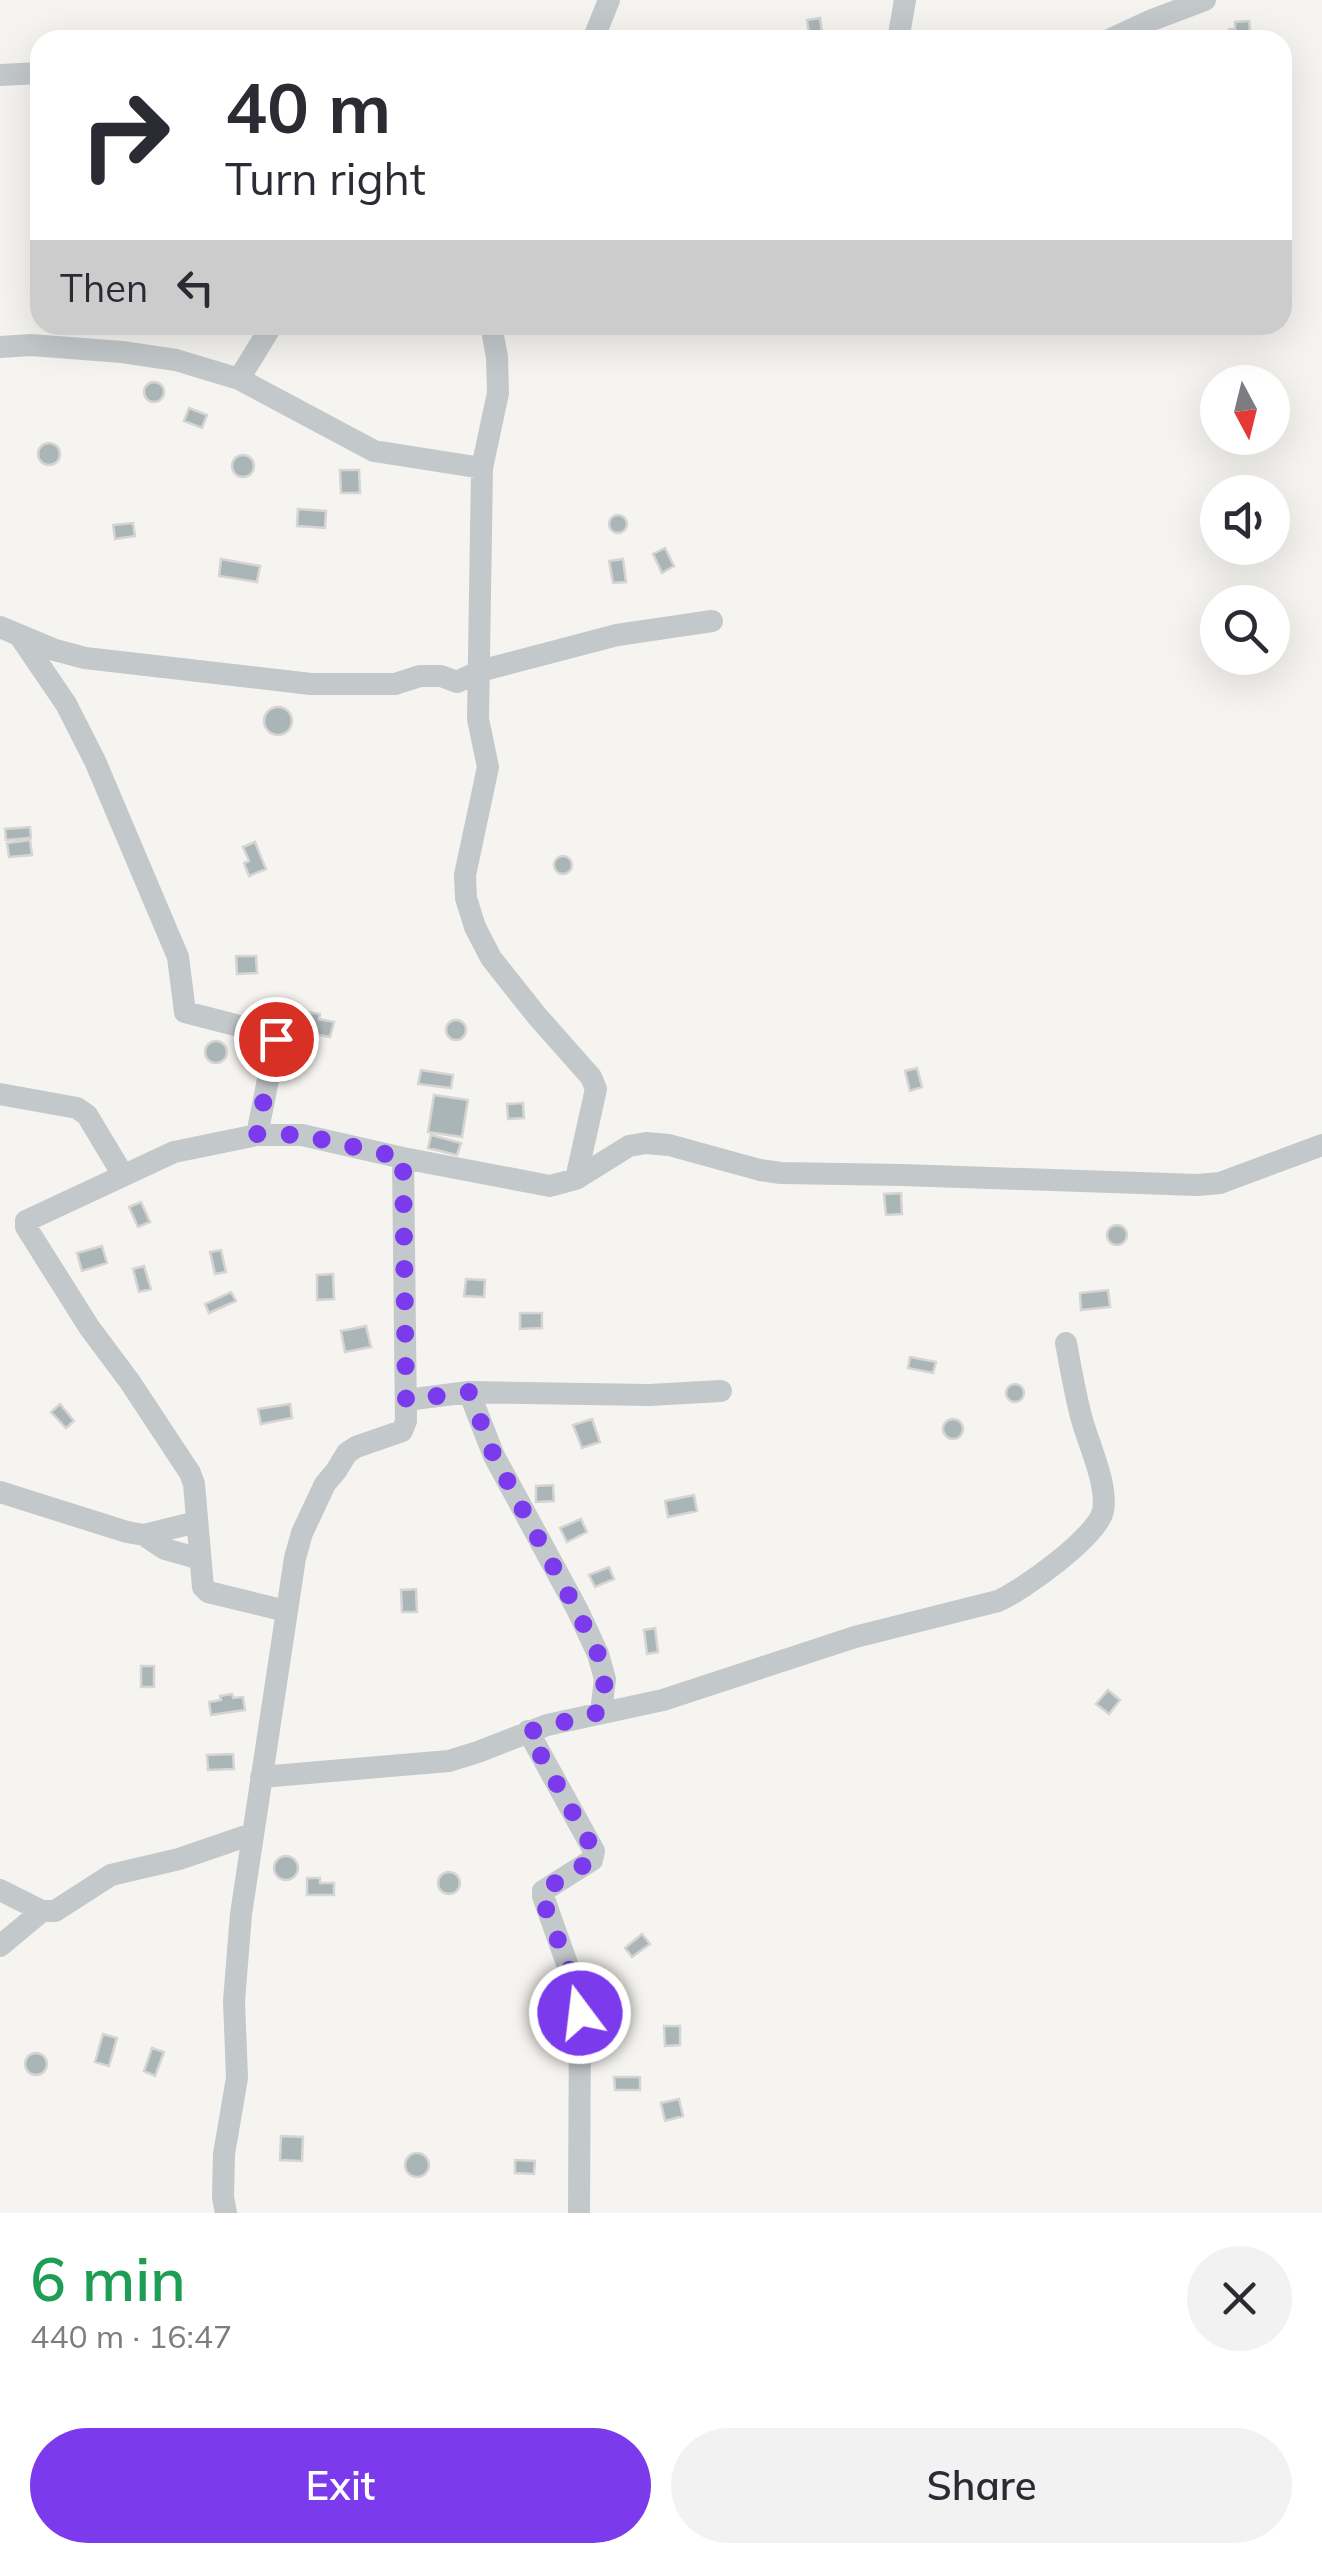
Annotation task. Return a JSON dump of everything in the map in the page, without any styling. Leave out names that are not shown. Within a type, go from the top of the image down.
[{"type":"street","points":[[598,30],[608,0]]},
{"type":"street","points":[[900,30],[905,0]]},
{"type":"street","points":[[1131,30],[1205,0]]},
{"type":"street","points":[[0,75],[30,74]]},
{"type":"street","points":[[239,379],[266,335]]},
{"type":"street","points":[[478,719],[482,468],[498,394],[493,335]]},
{"type":"street","points":[[0,347],[122,352],[176,360],[239,379],[374,452],[482,468]]},
{"type":"street","points":[[457,682],[480,671],[618,636],[712,621]]},
{"type":"street","points":[[10,631],[85,658],[311,684],[395,684],[420,676],[441,676],[466,687],[472,694],[488,767],[465,875],[466,898],[491,958],[591,1077],[596,1089],[576,1179]]},
{"type":"street","points":[[10,631],[66,704],[95,761],[178,957],[185,1012],[276,1039],[257,1134]]},
{"type":"street","points":[[0,1094],[77,1108],[124,1175]]},
{"type":"street","points":[[286,1611],[208,1592],[202,1587],[190,1473],[90,1327],[26,1221],[174,1152],[257,1134],[302,1135],[550,1186],[576,1179],[629,1146],[646,1143],[669,1145],[781,1173],[1196,1185],[1220,1183],[1322,1145]]},
{"type":"street","points":[[226,2213],[222,2197],[224,2154],[237,2078],[236,1969],[260,1777],[295,1558],[325,1484],[347,1453],[402,1431],[406,1421],[403,1158]]},
{"type":"street","points":[[260,1777],[449,1761],[528,1732],[663,1700],[855,1636],[1014,1594],[1058,1562],[1099,1521],[1103,1508],[1104,1494],[1081,1417],[1066,1343]]},
{"type":"street","points":[[406,1400],[469,1392],[649,1395],[720,1390]]},
{"type":"street","points":[[469,1392],[494,1456],[598,1654],[605,1680],[600,1712]]},
{"type":"street","points":[[0,1492],[144,1535],[165,1549],[200,1559]]},
{"type":"street","points":[[144,1535],[197,1522]]},
{"type":"street","points":[[528,1732],[594,1851],[592,1860],[544,1890],[543,1896],[578,1992],[579,2213]]},
{"type":"street","points":[[0,1890],[42,1912],[55,1911],[112,1875],[179,1860],[252,1834]]},
{"type":"street","points":[[0,1946],[42,1912]]},
{"type":"building","points":[[820,18],[822,30],[808,30],[807,20]]},
{"type":"building","points":[[1249,21],[1250,30],[1229,30],[1235,29],[1235,22]]},
{"type":"building","points":[[154,382],[164,392],[154,402],[144,392]]},
{"type":"building","points":[[189,408],[207,415],[202,428],[184,421]]},
{"type":"building","points":[[49,443],[57,446],[57,462],[49,465],[41,462],[38,454],[41,446]]},
{"type":"building","points":[[243,455],[254,466],[243,477],[232,466]]},
{"type":"building","points":[[340,470],[359,470],[360,493],[341,493]]},
{"type":"building","points":[[298,509],[326,511],[325,528],[297,526]]},
{"type":"building","points":[[618,515],[627,524],[618,533],[609,524]]},
{"type":"building","points":[[133,523],[135,536],[115,539],[113,525]]},
{"type":"building","points":[[665,548],[674,566],[662,573],[653,554]]},
{"type":"building","points":[[221,559],[260,566],[257,582],[219,576]]},
{"type":"building","points":[[623,559],[626,582],[613,583],[609,561]]},
{"type":"building","points":[[278,707],[288,711],[292,721],[288,731],[278,735],[268,731],[264,721],[268,711]]},
{"type":"building","points":[[30,827],[31,838],[6,840],[5,829]]},
{"type":"building","points":[[30,840],[32,855],[9,857],[7,843]]},
{"type":"building","points":[[255,842],[266,869],[249,876],[244,863],[249,861],[243,847]]},
{"type":"building","points":[[563,856],[570,858],[570,872],[563,874],[556,872],[554,865],[556,858]]},
{"type":"building","points":[[236,956],[256,956],[257,973],[237,974]]},
{"type":"building","points":[[307,1012],[334,1022],[330,1037],[303,1032]]},
{"type":"building","points":[[456,1020],[466,1030],[456,1040],[446,1030]]},
{"type":"building","points":[[216,1041],[224,1044],[224,1060],[216,1063],[208,1060],[205,1052],[208,1044]]},
{"type":"building","points":[[917,1068],[922,1087],[910,1091],[905,1071]]},
{"type":"building","points":[[421,1070],[453,1075],[451,1088],[418,1084]]},
{"type":"building","points":[[434,1095],[468,1100],[462,1137],[428,1132]]},
{"type":"building","points":[[523,1103],[524,1118],[508,1119],[507,1104]]},
{"type":"building","points":[[431,1135],[461,1143],[457,1155],[428,1148]]},
{"type":"building","points":[[901,1193],[902,1214],[886,1215],[884,1194]]},
{"type":"building","points":[[141,1202],[150,1222],[138,1227],[129,1207]]},
{"type":"building","points":[[1117,1225],[1127,1235],[1117,1245],[1107,1235]]},
{"type":"building","points":[[102,1246],[107,1263],[82,1271],[77,1253]]},
{"type":"building","points":[[221,1250],[226,1272],[215,1274],[210,1252]]},
{"type":"building","points":[[144,1266],[151,1289],[139,1292],[133,1269]]},
{"type":"building","points":[[333,1274],[334,1299],[317,1300],[317,1275]]},
{"type":"building","points":[[466,1279],[485,1280],[484,1297],[464,1296]]},
{"type":"building","points":[[1108,1290],[1110,1307],[1081,1310],[1080,1293]]},
{"type":"building","points":[[231,1292],[236,1301],[209,1313],[205,1304]]},
{"type":"building","points":[[520,1313],[542,1313],[542,1328],[520,1329]]},
{"type":"building","points":[[366,1326],[371,1347],[345,1352],[341,1331]]},
{"type":"building","points":[[910,1357],[936,1362],[933,1373],[908,1368]]},
{"type":"building","points":[[1015,1384],[1022,1386],[1022,1400],[1015,1402],[1008,1400],[1006,1393],[1008,1386]]},
{"type":"building","points":[[60,1404],[74,1421],[66,1428],[51,1412]]},
{"type":"building","points":[[290,1404],[292,1418],[261,1424],[258,1409]]},
{"type":"building","points":[[592,1419],[600,1442],[582,1448],[573,1425]]},
{"type":"building","points":[[953,1419],[963,1429],[953,1439],[943,1429]]},
{"type":"building","points":[[553,1485],[554,1501],[536,1502],[536,1486]]},
{"type":"building","points":[[694,1495],[697,1511],[668,1517],[665,1501]]},
{"type":"building","points":[[581,1519],[587,1532],[567,1542],[560,1528]]},
{"type":"building","points":[[609,1567],[614,1579],[595,1587],[589,1575]]},
{"type":"building","points":[[416,1589],[417,1612],[402,1612],[401,1590]]},
{"type":"building","points":[[655,1628],[658,1652],[647,1654],[644,1630]]},
{"type":"building","points":[[141,1666],[154,1666],[154,1687],[141,1687]]},
{"type":"building","points":[[1108,1690],[1120,1700],[1109,1714],[1096,1704]]},
{"type":"building","points":[[232,1694],[233,1698],[243,1697],[245,1710],[211,1715],[209,1702]]},
{"type":"building","points":[[233,1754],[234,1769],[208,1770],[207,1755]]},
{"type":"building","points":[[286,1856],[298,1868],[286,1880],[274,1868]]},
{"type":"building","points":[[449,1872],[457,1875],[457,1891],[449,1894],[441,1891],[438,1883],[441,1875]]},
{"type":"building","points":[[307,1878],[334,1883],[334,1895],[307,1895]]},
{"type":"building","points":[[642,1934],[650,1944],[632,1957],[625,1948]]},
{"type":"building","points":[[664,2026],[680,2026],[680,2045],[665,2046]]},
{"type":"building","points":[[103,2034],[117,2038],[109,2066],[95,2062]]},
{"type":"building","points":[[152,2048],[164,2052],[155,2076],[144,2071]]},
{"type":"building","points":[[36,2053],[44,2056],[44,2072],[36,2075],[28,2072],[25,2064],[28,2056]]},
{"type":"building","points":[[614,2077],[640,2077],[640,2090],[615,2090]]},
{"type":"building","points":[[679,2099],[683,2116],[665,2121],[661,2103]]},
{"type":"building","points":[[281,2136],[303,2137],[302,2161],[280,2160]]},
{"type":"building","points":[[417,2153],[429,2165],[417,2177],[405,2165]]},
{"type":"building","points":[[515,2160],[535,2161],[534,2174],[515,2173]]},
{"type":"route","points":[[276,1039],[257,1134],[302,1135],[403,1158],[406,1400],[469,1392],[494,1456],[598,1654],[605,1680],[600,1712],[528,1732],[594,1851],[592,1860],[544,1890],[543,1896],[578,1992],[580,2013]]}]
